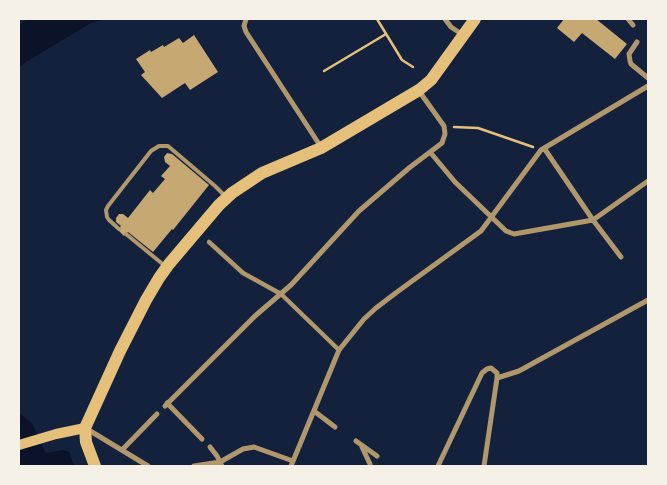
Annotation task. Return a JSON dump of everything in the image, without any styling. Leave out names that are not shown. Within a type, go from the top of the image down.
[{"type":"main road","points":[[95,466],[86,442],[85,428],[112,366],[152,289],[167,267],[219,205],[262,173],[321,148],[419,90],[431,80],[475,19]]},
{"type":"main road","points":[[19,446],[56,434],[85,428]]},
{"type":"street","points":[[246,19],[244,26],[246,32],[321,148]]},
{"type":"street","points":[[445,19],[451,27],[463,35]]},
{"type":"street","points":[[628,19],[633,25]]},
{"type":"street","points":[[637,42],[629,54],[630,61],[648,78]]},
{"type":"street","points":[[194,466],[221,464],[243,449],[254,447],[292,463],[339,350],[372,311],[481,231],[542,149],[648,86]]},
{"type":"street","points":[[202,438],[166,405],[255,316],[297,279],[359,210],[442,142],[445,138],[444,126],[419,90]]},
{"type":"street","points":[[542,149],[621,257]]},
{"type":"street","points":[[430,152],[455,182],[508,232],[514,234],[593,220],[648,181]]},
{"type":"street","points":[[209,242],[243,273],[281,294],[339,350]]},
{"type":"street","points":[[497,378],[519,371],[648,300]]},
{"type":"street","points":[[438,466],[482,373],[491,368],[497,373],[497,378],[484,466]]},
{"type":"street","points":[[314,411],[336,427]]},
{"type":"street","points":[[122,450],[157,414]]},
{"type":"street","points":[[85,428],[148,466]]},
{"type":"street","points":[[356,441],[377,456]]},
{"type":"street","points":[[362,446],[370,464]]},
{"type":"street","points":[[210,447],[216,453],[221,464]]},
{"type":"lane","points":[[119,228],[107,217],[106,210],[151,151],[159,146],[168,146],[215,186],[226,198]]},
{"type":"lane","points":[[126,234],[167,267]]},
{"type":"path","points":[[377,19],[402,60],[412,67]]},
{"type":"path","points":[[324,71],[386,34]]},
{"type":"path","points":[[444,126],[478,128],[542,149]]},
{"type":"water","points":[[27,19],[105,19],[91,23],[19,68],[19,25]]},
{"type":"water","points":[[19,413],[32,423],[46,453],[63,450],[69,452],[74,466],[19,466]]},
{"type":"building","points":[[564,19],[596,19],[627,44],[615,59],[582,33],[574,42],[557,28]]},
{"type":"building","points":[[194,35],[218,72],[190,90],[185,83],[162,98],[141,75],[145,72],[136,59],[150,50],[151,52],[163,45],[164,47],[179,38],[183,43]]},
{"type":"building","points":[[167,153],[172,154],[209,185],[153,252],[128,232],[124,236],[118,230],[121,226],[116,222],[116,218],[119,214],[123,214],[128,218],[150,190],[153,193],[165,179],[161,176],[170,166],[165,162],[164,157]]}]
